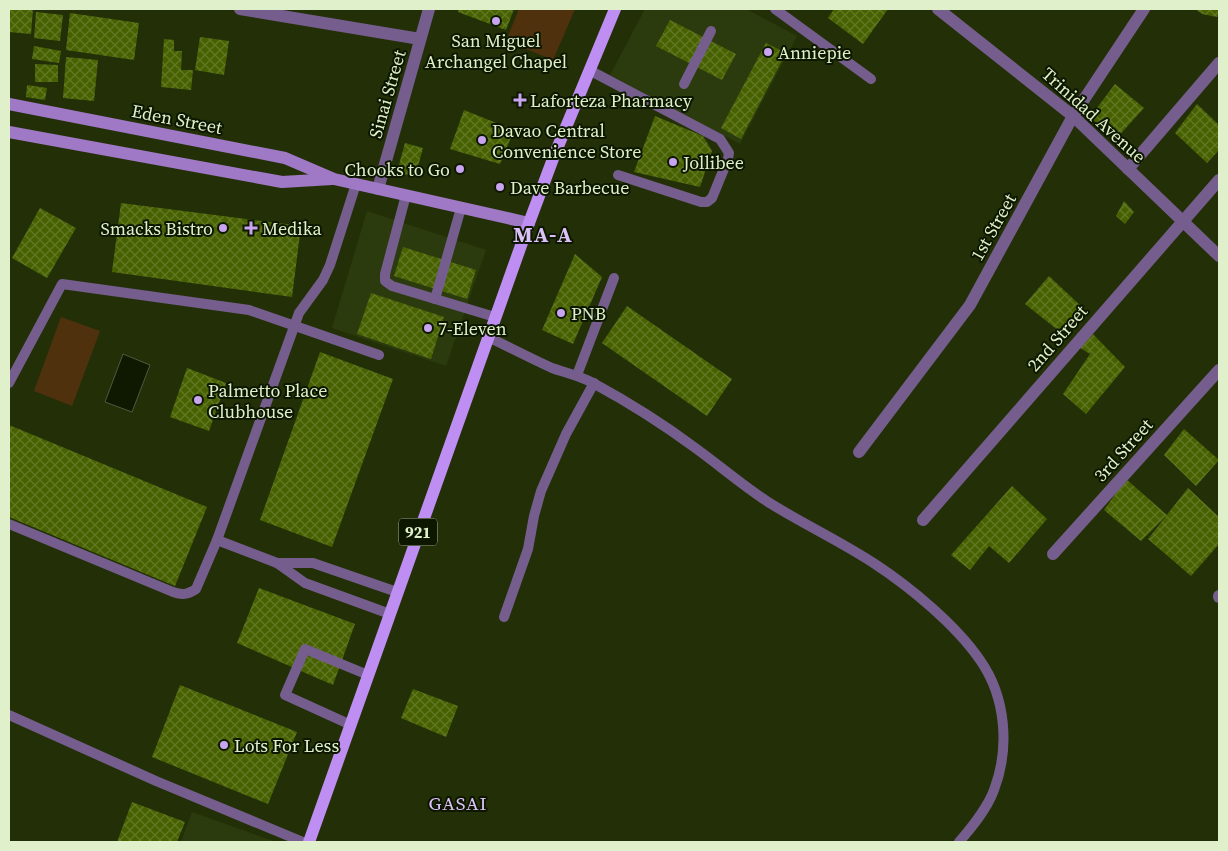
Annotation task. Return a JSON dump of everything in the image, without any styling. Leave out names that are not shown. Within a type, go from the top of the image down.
[{"type":"main road","name":"921","points":[[309,842],[529,223],[615,9]]},
{"type":"main road","name":"Eden Street","points":[[9,104],[284,158],[334,179],[529,223]]},
{"type":"main road","name":"Eden Street","points":[[9,132],[282,182],[334,179]]},
{"type":"street","points":[[240,9],[298,13],[420,39]]},
{"type":"street","name":"Sinai Street","points":[[378,189],[429,9]]},
{"type":"street","name":"Trinidad Avenue","points":[[938,9],[1073,116],[1219,256]]},
{"type":"street","name":"1st Street","points":[[859,452],[970,305],[1073,116],[1144,9]]},
{"type":"street","points":[[1128,169],[1219,64]]},
{"type":"street","name":"2nd Street","points":[[923,520],[1182,220],[1219,180]]},
{"type":"street","name":"3rd Street","points":[[1053,554],[1219,370]]},
{"type":"lane","points":[[774,9],[871,79]]},
{"type":"lane","points":[[684,84],[711,31]]},
{"type":"lane","points":[[589,70],[720,139],[729,153],[712,198],[707,202],[701,202],[618,175]]},
{"type":"lane","points":[[9,524],[180,595],[188,594],[196,589],[217,540],[294,325],[330,266],[356,184]]},
{"type":"lane","points":[[406,195],[384,277],[388,284],[495,317]]},
{"type":"lane","points":[[436,299],[461,208]]},
{"type":"lane","points":[[577,375],[614,278]]},
{"type":"lane","points":[[9,383],[62,284],[249,310],[379,355]]},
{"type":"lane","points":[[488,336],[554,368],[577,375],[594,384],[693,446],[756,494],[787,514],[874,563],[896,579],[950,625],[981,661],[995,689],[1002,716],[1005,743],[994,791],[982,812],[959,842]]},
{"type":"lane","points":[[504,618],[525,556],[541,491],[566,434],[594,384]]},
{"type":"lane","points":[[217,540],[277,563],[305,584],[390,614]]},
{"type":"lane","points":[[277,563],[313,563],[397,592]]},
{"type":"lane","points":[[351,725],[285,695],[305,649],[368,675]]},
{"type":"lane","points":[[9,716],[156,781],[303,842]]},
{"type":"shaded area","points":[[519,9],[575,9],[553,60],[506,41]]},
{"type":"shaded area","points":[[645,9],[746,9],[797,36],[740,144],[610,75]]},
{"type":"shaded area","points":[[367,211],[486,250],[446,366],[332,328]]},
{"type":"shaded area","points":[[61,317],[100,331],[72,406],[34,391]]},
{"type":"shaded area","points":[[123,354],[150,365],[132,412],[105,402]]},
{"type":"shaded area","points":[[192,812],[276,842],[181,842]]},
{"type":"building","points":[[9,9],[33,9],[31,34],[9,32]]},
{"type":"building","name":"San Miguel Archangel Chapel","points":[[459,9],[514,9],[506,30],[458,12]]},
{"type":"building","points":[[834,9],[888,9],[863,44],[828,18]]},
{"type":"building","points":[[1195,9],[1219,9],[1219,14],[1217,17],[1202,14]]},
{"type":"building","points":[[36,12],[63,15],[60,41],[34,38]]},
{"type":"building","points":[[70,13],[139,23],[134,60],[66,50]]},
{"type":"building","points":[[670,20],[736,54],[722,80],[656,46]]},
{"type":"building","points":[[200,37],[229,41],[224,75],[195,70]]},
{"type":"building","points":[[164,39],[174,40],[174,51],[182,51],[181,70],[193,70],[191,90],[161,87]]},
{"type":"building","points":[[766,43],[786,53],[741,139],[721,128]]},
{"type":"building","points":[[34,46],[61,51],[59,63],[32,59]]},
{"type":"building","points":[[66,57],[98,60],[94,101],[63,98]]},
{"type":"building","points":[[35,64],[58,65],[58,82],[35,82]]},
{"type":"building","points":[[1115,84],[1144,108],[1115,140],[1090,117]]},
{"type":"building","points":[[27,85],[47,88],[45,100],[26,97]]},
{"type":"building","points":[[1197,104],[1219,125],[1219,150],[1207,163],[1175,133]]},
{"type":"building","name":"Davao Central Convenience Store","points":[[464,110],[514,130],[500,164],[450,149]]},
{"type":"building","name":"Jollibee","points":[[655,116],[703,136],[712,151],[700,187],[634,172]]},
{"type":"building","points":[[405,143],[423,148],[415,177],[397,172]]},
{"type":"building","points":[[1124,201],[1134,212],[1125,224],[1116,216]]},
{"type":"building","points":[[121,203],[301,226],[292,297],[112,272]]},
{"type":"building","points":[[40,208],[76,228],[47,278],[12,258]]},
{"type":"building","points":[[403,247],[476,270],[467,299],[394,276]]},
{"type":"building","points":[[575,254],[602,277],[573,344],[542,330]]},
{"type":"building","points":[[1049,276],[1082,307],[1059,331],[1025,304]]},
{"type":"building","points":[[371,293],[444,317],[431,359],[357,334]]},
{"type":"building","points":[[627,306],[732,379],[707,416],[602,343]]},
{"type":"building","points":[[1090,331],[1125,367],[1086,414],[1063,394],[1090,354],[1077,346]]},
{"type":"building","points":[[320,352],[393,379],[332,547],[260,520]]},
{"type":"building","name":"Palmetto Place Clubhouse","points":[[187,368],[226,383],[209,431],[170,417]]},
{"type":"building","points":[[9,425],[207,507],[175,586],[9,517]]},
{"type":"building","points":[[1184,429],[1219,460],[1196,486],[1164,455]]},
{"type":"building","points":[[1126,479],[1167,515],[1141,541],[1104,510]]},
{"type":"building","points":[[1012,486],[1047,519],[1009,563],[989,546],[970,570],[951,555]]},
{"type":"building","points":[[1188,488],[1219,517],[1219,544],[1191,576],[1148,539]]},
{"type":"building","points":[[259,588],[355,624],[333,685],[237,643]]},
{"type":"building","name":"Lots For Less","points":[[180,685],[297,732],[268,804],[152,757]]},
{"type":"building","points":[[413,689],[458,706],[446,737],[401,718]]},
{"type":"building","points":[[132,802],[185,822],[177,842],[117,842]]},
{"type":"place","name":"San Miguel Archangel Chapel","points":[[496,21]]},
{"type":"place","name":"Anniepie","points":[[768,52]]},
{"type":"place","name":"Laforteza Pharmacy","points":[[520,100]]},
{"type":"place","name":"Davao Central Convenience Store","points":[[482,140]]},
{"type":"place","name":"Jollibee","points":[[673,162]]},
{"type":"place","name":"Chooks to Go","points":[[460,169]]},
{"type":"place","name":"Dave Barbecue","points":[[500,187]]},
{"type":"place","name":"Smacks Bistro","points":[[223,228]]},
{"type":"place","name":"Medika","points":[[251,228]]},
{"type":"place","name":"PNB","points":[[561,313]]},
{"type":"place","name":"7-Eleven","points":[[428,328]]},
{"type":"place","name":"Palmetto Place Clubhouse","points":[[198,400]]},
{"type":"place","name":"Lots For Less","points":[[224,745]]},
{"type":"district","name":"MA-A","points":[[543,234]]},
{"type":"district","name":"GASAI","points":[[458,803]]}]
